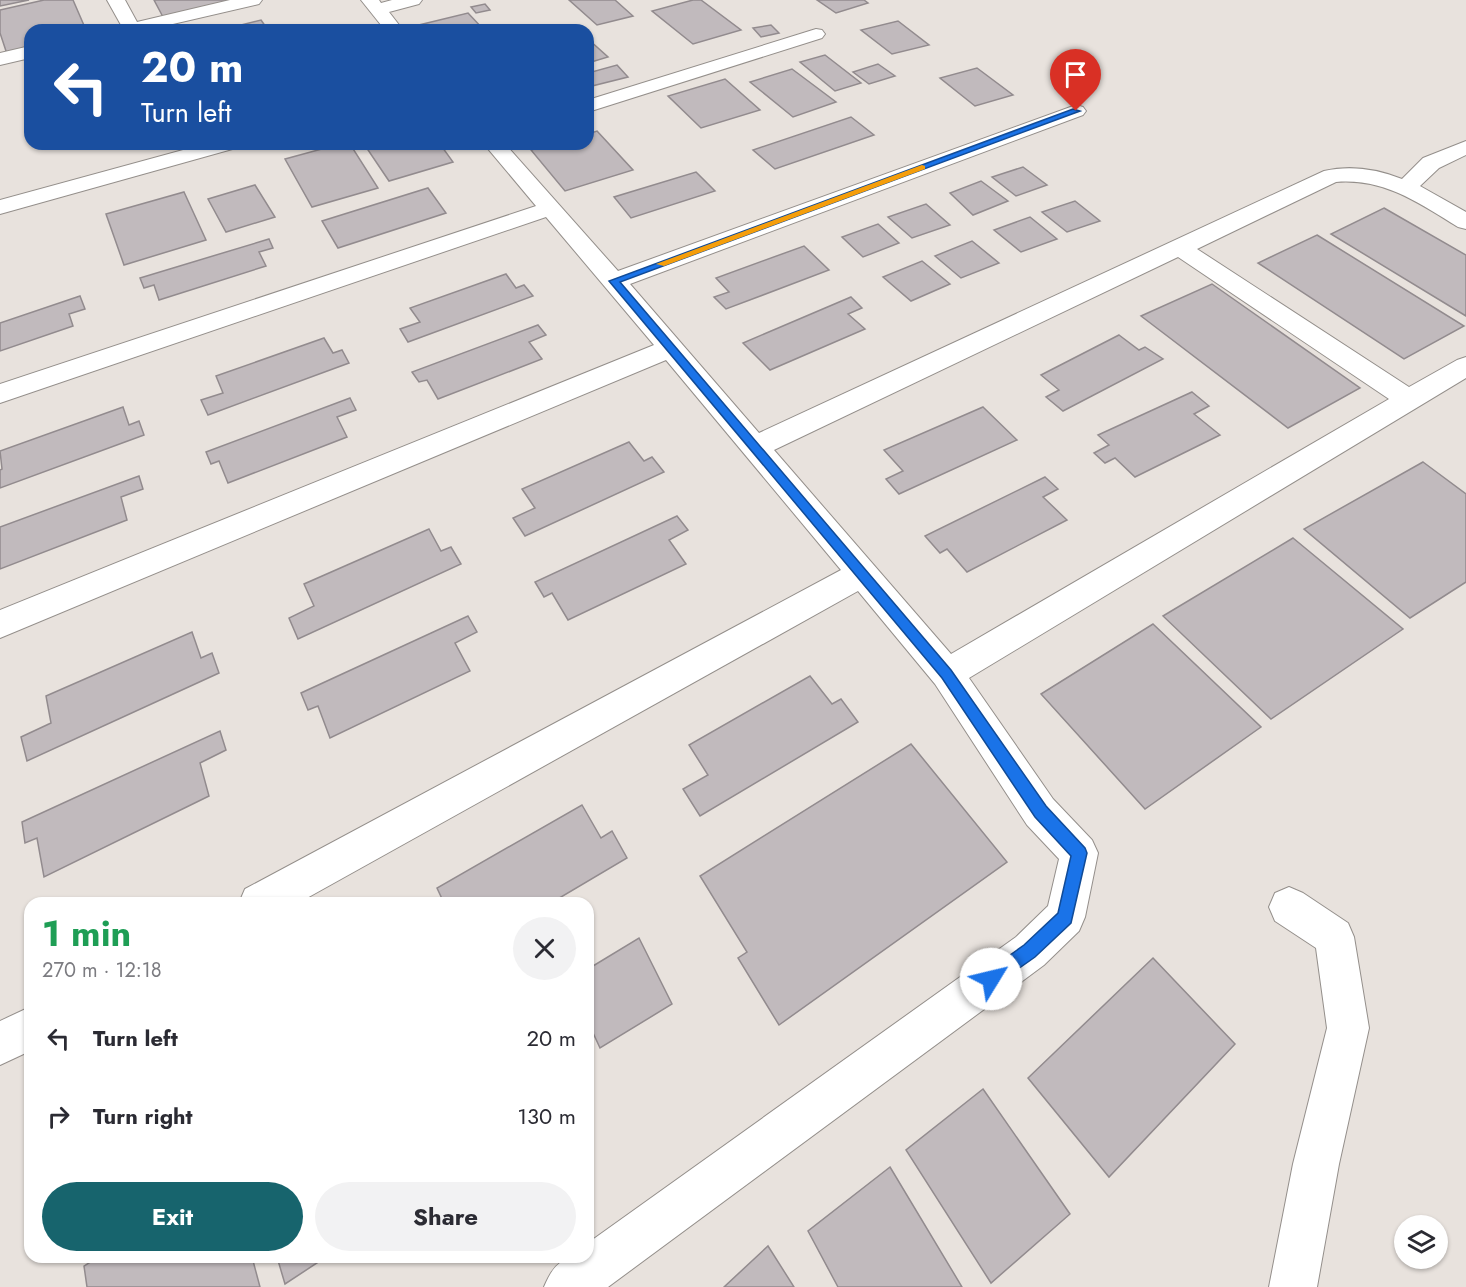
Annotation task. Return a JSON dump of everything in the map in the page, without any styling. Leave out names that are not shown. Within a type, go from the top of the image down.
[{"type":"street","points":[[116,0],[126,24]]},
{"type":"street","points":[[150,24],[253,0]]},
{"type":"street","points":[[374,4],[413,0]]},
{"type":"street","points":[[374,4],[389,24]]},
{"type":"street","points":[[594,104],[816,34]]},
{"type":"street","points":[[0,59],[24,53]]},
{"type":"street","points":[[614,281],[1076,111]]},
{"type":"street","points":[[1406,187],[1431,163],[1466,147]]},
{"type":"street","points":[[0,207],[207,150]]},
{"type":"street","points":[[499,150],[614,281],[946,674],[1040,812],[1079,853],[1065,917],[1029,951],[568,1287]]},
{"type":"street","points":[[754,447],[1332,176],[1352,173],[1376,176],[1406,187],[1466,222]]},
{"type":"street","points":[[0,394],[549,209]]},
{"type":"street","points":[[1180,248],[1409,400]]},
{"type":"street","points":[[0,624],[670,348]]},
{"type":"street","points":[[946,674],[1466,366]]},
{"type":"street","points":[[270,897],[862,574]]},
{"type":"street","points":[[1289,907],[1334,937],[1348,1028],[1316,1164],[1293,1287]]},
{"type":"street","points":[[0,1044],[24,1031]]},
{"type":"building","points":[[0,0],[29,0],[0,6]]},
{"type":"building","points":[[44,0],[73,0],[83,24],[24,24],[24,50],[7,54],[0,33],[0,10]]},
{"type":"building","points":[[154,0],[236,0],[163,17]]},
{"type":"building","points":[[569,0],[615,0],[633,16],[597,25]]},
{"type":"building","points":[[701,0],[741,30],[693,44],[652,11]]},
{"type":"building","points":[[817,0],[864,0],[868,3],[836,13]]},
{"type":"building","points":[[485,4],[490,10],[476,13],[471,7]]},
{"type":"building","points":[[468,13],[478,24],[423,24]]},
{"type":"building","points":[[261,20],[264,24],[245,24]]},
{"type":"building","points":[[898,21],[929,45],[892,54],[861,30]]},
{"type":"building","points":[[771,25],[779,33],[761,37],[753,28]]},
{"type":"building","points":[[594,44],[608,57],[594,61]]},
{"type":"building","points":[[825,55],[861,83],[835,91],[800,62]]},
{"type":"building","points":[[878,64],[895,76],[869,84],[853,72]]},
{"type":"building","points":[[617,65],[628,77],[594,86],[594,71]]},
{"type":"building","points":[[977,68],[1013,95],[975,106],[940,78]]},
{"type":"building","points":[[792,69],[836,102],[793,117],[750,82]]},
{"type":"building","points":[[725,79],[760,110],[701,128],[668,96]]},
{"type":"building","points":[[851,117],[874,135],[775,169],[753,150]]},
{"type":"building","points":[[597,131],[633,170],[565,191],[531,150],[594,150],[594,132]]},
{"type":"building","points":[[318,150],[354,150],[378,188],[312,207],[285,159]]},
{"type":"building","points":[[368,150],[444,150],[453,162],[389,181]]},
{"type":"building","points":[[1023,167],[1047,185],[1016,196],[992,177]]},
{"type":"building","points":[[696,172],[715,191],[631,218],[614,197]]},
{"type":"building","points":[[981,181],[1008,201],[973,215],[950,193]]},
{"type":"building","points":[[255,185],[275,217],[226,232],[208,199]]},
{"type":"building","points":[[428,188],[446,213],[338,248],[322,221]]},
{"type":"building","points":[[184,192],[206,240],[124,265],[106,214]]},
{"type":"building","points":[[1075,201],[1100,221],[1067,232],[1042,212]]},
{"type":"building","points":[[926,204],[950,225],[912,238],[888,217]]},
{"type":"building","points":[[1384,208],[1466,255],[1466,316],[1331,234]]},
{"type":"building","points":[[1030,217],[1057,239],[1021,252],[994,230]]},
{"type":"building","points":[[878,224],[899,243],[863,257],[842,237]]},
{"type":"building","points":[[1317,235],[1464,326],[1404,359],[1258,263]]},
{"type":"building","points":[[269,239],[273,248],[259,252],[266,266],[159,300],[154,285],[144,288],[140,278]]},
{"type":"building","points":[[972,241],[999,263],[961,278],[935,256]]},
{"type":"building","points":[[804,246],[829,270],[726,309],[714,297],[729,292],[716,278]]},
{"type":"building","points":[[922,261],[950,284],[911,301],[883,277]]},
{"type":"building","points":[[506,274],[516,288],[524,285],[533,296],[408,342],[400,329],[420,322],[410,308]]},
{"type":"building","points":[[1212,284],[1360,388],[1288,428],[1141,316]]},
{"type":"building","points":[[80,296],[85,309],[69,314],[73,326],[0,351],[0,323]]},
{"type":"building","points":[[851,297],[862,308],[848,314],[865,329],[770,370],[743,343]]},
{"type":"building","points":[[538,325],[546,335],[529,342],[542,359],[438,399],[427,380],[419,382],[412,372]]},
{"type":"building","points":[[1119,335],[1139,350],[1145,347],[1163,359],[1063,411],[1046,397],[1059,390],[1041,375]]},
{"type":"building","points":[[324,338],[333,353],[342,350],[349,363],[208,415],[201,400],[223,393],[216,376]]},
{"type":"building","points":[[1192,392],[1209,406],[1194,414],[1220,435],[1135,477],[1115,458],[1105,463],[1094,453],[1109,445],[1098,435]]},
{"type":"building","points":[[350,398],[356,410],[337,417],[347,437],[228,483],[219,461],[211,464],[206,452]]},
{"type":"building","points":[[123,407],[129,425],[139,421],[144,435],[0,488],[0,470],[2,469],[0,451]]},
{"type":"building","points":[[983,407],[1017,440],[899,494],[886,479],[903,471],[884,450]]},
{"type":"building","points":[[629,442],[644,461],[652,457],[664,472],[525,536],[513,518],[535,508],[522,489]]},
{"type":"building","points":[[1423,462],[1466,494],[1466,582],[1410,618],[1304,529]]},
{"type":"building","points":[[139,476],[143,489],[121,497],[127,520],[0,569],[0,527]]},
{"type":"building","points":[[1045,477],[1058,489],[1043,497],[1067,520],[967,572],[947,549],[940,553],[925,536]]},
{"type":"building","points":[[677,516],[688,530],[669,540],[686,564],[568,620],[552,593],[544,597],[535,582]]},
{"type":"building","points":[[429,529],[441,551],[451,547],[461,564],[298,639],[289,618],[314,606],[304,584]]},
{"type":"building","points":[[1293,538],[1403,629],[1271,719],[1163,616]]},
{"type":"building","points":[[468,616],[477,632],[455,643],[470,671],[330,738],[318,706],[308,710],[301,693]]},
{"type":"building","points":[[1153,624],[1261,727],[1145,809],[1041,694]]},
{"type":"building","points":[[192,632],[201,658],[212,653],[219,673],[27,761],[21,737],[51,723],[46,696]]},
{"type":"building","points":[[810,676],[832,704],[841,699],[858,722],[700,816],[683,789],[708,775],[689,745]]},
{"type":"building","points":[[220,731],[226,750],[200,763],[209,796],[44,877],[37,838],[25,843],[22,822]]},
{"type":"building","points":[[911,744],[1007,862],[779,1025],[738,958],[747,952],[700,876]]},
{"type":"building","points":[[582,805],[601,838],[612,831],[627,858],[561,897],[441,897],[437,888]]},
{"type":"building","points":[[639,938],[672,1004],[600,1048],[594,1035],[594,965]]},
{"type":"building","points":[[1153,958],[1235,1044],[1109,1177],[1028,1078]]},
{"type":"building","points":[[983,1089],[1070,1214],[991,1283],[906,1150]]},
{"type":"building","points":[[890,1167],[962,1287],[838,1287],[808,1231]]},
{"type":"building","points":[[768,1246],[794,1287],[724,1287]]},
{"type":"building","points":[[89,1263],[254,1263],[260,1287],[87,1287],[84,1266]]},
{"type":"building","points":[[279,1263],[317,1263],[285,1284]]},
{"type":"slow traffic","points":[[661,264],[922,167]]},
{"type":"route","points":[[991,979],[1029,951],[1065,917],[1079,853],[1040,812],[946,674],[614,281],[1076,111]]}]
